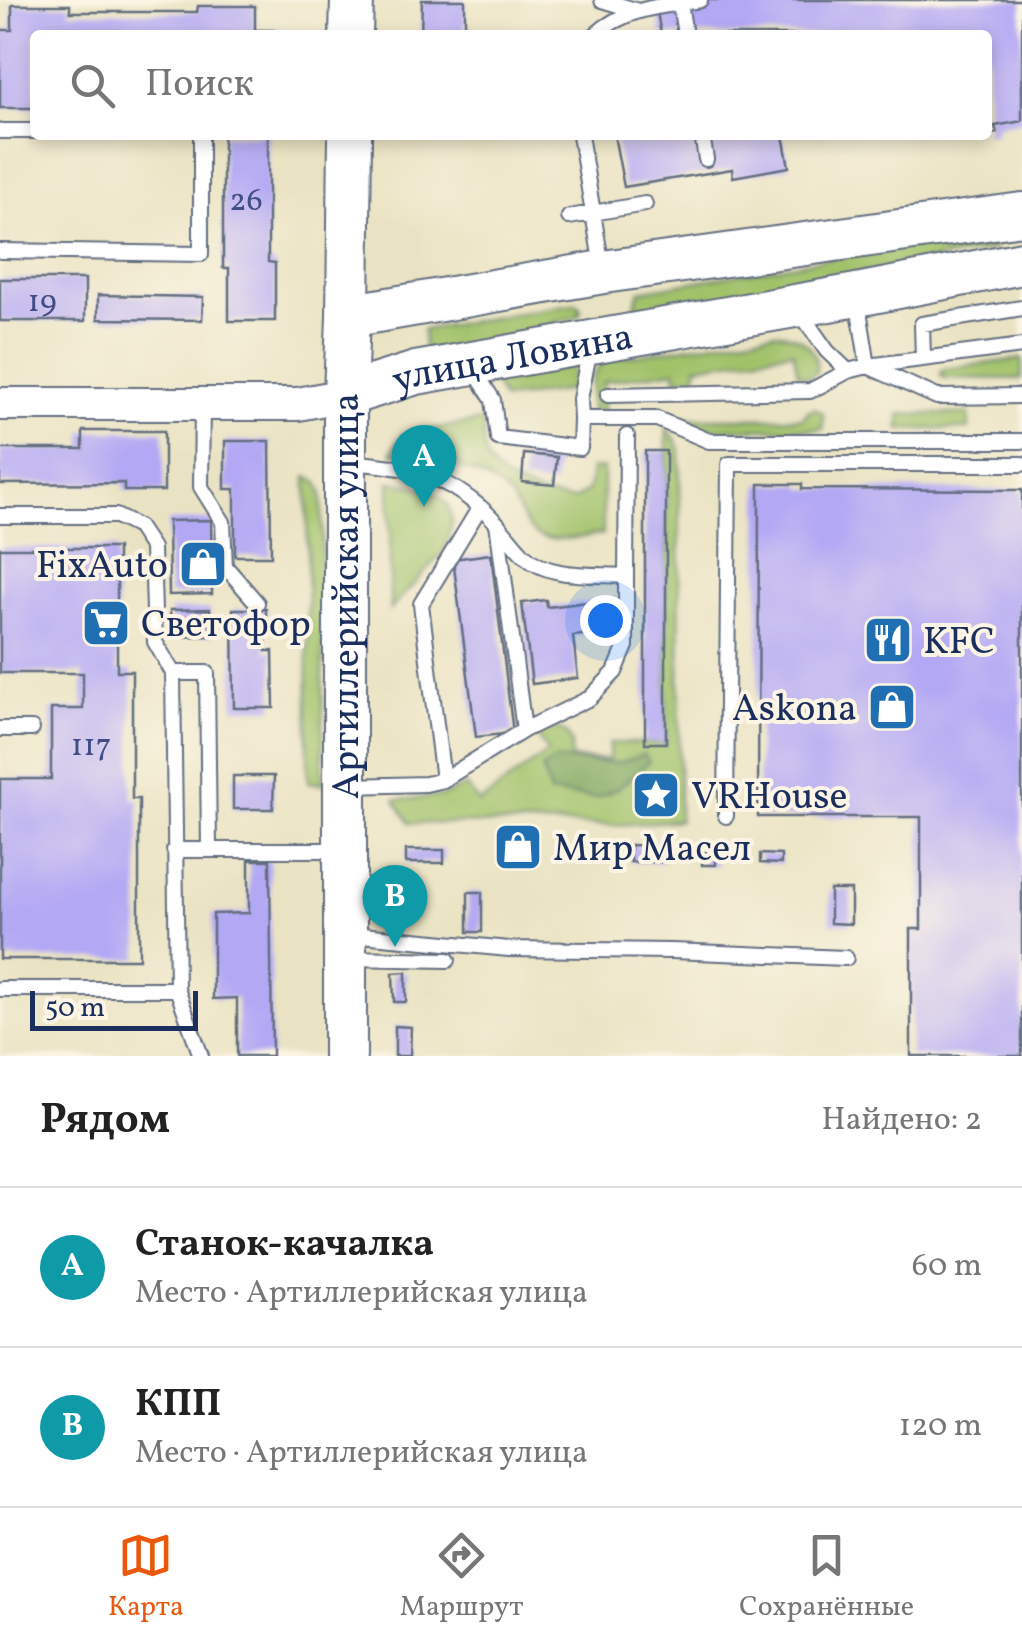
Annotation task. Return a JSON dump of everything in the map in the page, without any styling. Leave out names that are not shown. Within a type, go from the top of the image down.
[{"type":"main road","points":[[351,30],[352,0]]},
{"type":"main road","name":"Артиллерийская улица","points":[[345,1056],[344,462],[350,140]]},
{"type":"main road","points":[[348,316],[603,272],[1022,214]]},
{"type":"main road","name":"улица Ловина","points":[[345,395],[416,373],[857,295],[1022,261]]},
{"type":"main road","points":[[603,272],[603,340]]},
{"type":"street","name":"улица Ловина","points":[[0,404],[298,404],[345,395]]},
{"type":"lane","points":[[602,0],[638,11]]},
{"type":"lane","points":[[600,30],[638,11],[700,0]]},
{"type":"lane","points":[[680,3],[684,30]]},
{"type":"lane","points":[[0,131],[30,131]]},
{"type":"lane","points":[[0,251],[201,254],[201,140]]},
{"type":"lane","points":[[581,140],[603,272]]},
{"type":"lane","points":[[703,140],[706,159]]},
{"type":"lane","points":[[569,216],[644,204]]},
{"type":"lane","points":[[857,295],[868,366]]},
{"type":"lane","points":[[796,306],[827,352],[848,371]]},
{"type":"lane","points":[[924,359],[922,324],[1022,308]]},
{"type":"lane","points":[[470,363],[493,400],[498,438],[580,448],[580,399],[603,340]]},
{"type":"lane","points":[[608,395],[810,390],[848,371],[868,366],[1022,346]]},
{"type":"lane","points":[[868,366],[937,396],[1022,396]]},
{"type":"lane","points":[[202,405],[202,487],[223,522],[225,566],[257,603]]},
{"type":"lane","points":[[580,419],[657,419],[709,441],[1022,441]]},
{"type":"lane","points":[[345,786],[443,780],[524,730],[590,698],[615,672],[626,646],[627,436]]},
{"type":"lane","points":[[344,462],[443,480],[496,520],[526,557],[548,571],[626,576]]},
{"type":"lane","points":[[726,816],[728,464],[1022,464]]},
{"type":"lane","points":[[443,780],[420,604],[480,507]]},
{"type":"lane","points":[[0,516],[116,516],[138,527],[152,548],[154,642],[174,673],[177,989],[201,1056]]},
{"type":"lane","points":[[496,520],[524,730]]},
{"type":"lane","points":[[174,673],[207,673],[209,850]]},
{"type":"lane","points":[[0,729],[32,729]]},
{"type":"lane","points":[[174,850],[345,850]]},
{"type":"lane","points":[[345,946],[394,937],[509,949],[846,958]]},
{"type":"lane","points":[[345,946],[448,960]]},
{"type":"lane","points":[[0,990],[177,989]]},
{"type":"green space","points":[[986,231],[997,239],[994,249],[640,313],[635,304],[640,291]]},
{"type":"green space","points":[[576,303],[581,309],[575,317],[496,340],[424,352],[423,330]]},
{"type":"green space","points":[[776,332],[793,336],[811,349],[816,373],[809,377],[798,374],[793,351],[697,366],[697,376],[676,379],[675,370],[603,382],[603,411],[591,411],[593,377],[606,360]]},
{"type":"green space","points":[[1022,359],[1022,379],[941,376],[945,369]]},
{"type":"green space","points":[[573,366],[571,390],[503,400],[492,379]]},
{"type":"green space","points":[[815,408],[823,413],[823,429],[705,429],[679,418],[803,418]]},
{"type":"green space","points":[[900,414],[969,414],[969,429],[900,429]]},
{"type":"green space","points":[[483,421],[488,461],[503,477],[526,489],[574,500],[588,490],[591,469],[603,468],[603,534],[563,539],[541,537],[527,525],[508,495],[482,477],[453,466],[391,453],[402,436],[413,432]]},
{"type":"green space","points":[[667,429],[680,450],[679,820],[617,825],[410,823],[395,800],[442,796],[466,786],[479,803],[548,752],[536,734],[546,729],[565,732],[571,744],[571,759],[609,760],[609,743],[666,743]]},
{"type":"green space","points":[[307,477],[318,483],[322,495],[323,784],[308,782]]},
{"type":"green space","points":[[390,482],[433,492],[449,507],[451,519],[444,551],[390,610]]},
{"type":"green space","points":[[644,754],[649,762],[618,788],[597,798],[550,793],[542,768],[555,760],[620,763]]},
{"type":"building","points":[[422,0],[465,0],[465,30],[421,30]]},
{"type":"building","points":[[655,0],[1022,0],[1022,121],[995,126],[997,133],[992,134],[992,30],[660,30]]},
{"type":"building","points":[[12,5],[70,5],[70,12],[197,12],[198,6],[255,6],[255,30],[30,30],[30,108],[0,108],[0,30],[12,30]]},
{"type":"building","points":[[223,140],[268,140],[268,262],[275,263],[275,321],[229,321],[229,268],[223,268]]},
{"type":"building","points":[[615,140],[784,140],[789,167],[733,177],[732,169],[624,187]]},
{"type":"building","points":[[0,279],[85,279],[85,321],[0,321]]},
{"type":"building","points":[[98,295],[203,297],[202,320],[98,319]]},
{"type":"building","points":[[83,431],[164,431],[164,491],[124,491],[124,483],[0,484],[0,449],[83,449]]},
{"type":"building","points":[[225,441],[270,441],[271,556],[235,556],[235,489],[225,489]]},
{"type":"building","points":[[645,451],[666,451],[666,743],[645,743]]},
{"type":"building","points":[[524,454],[557,457],[554,485],[522,482]]},
{"type":"building","points":[[759,484],[802,484],[802,489],[1022,490],[1022,1056],[911,1056],[911,929],[921,929],[921,817],[758,817]]},
{"type":"building","points":[[211,520],[212,594],[169,595],[168,521]]},
{"type":"building","points":[[0,548],[117,548],[117,671],[132,671],[132,799],[139,799],[139,959],[0,959],[0,779],[51,779],[51,709],[83,709],[83,673],[0,673]]},
{"type":"building","points":[[491,554],[513,733],[476,737],[453,559]]},
{"type":"building","points":[[613,599],[617,631],[573,636],[578,678],[532,684],[522,603],[546,600],[547,607]]},
{"type":"building","points":[[210,609],[211,636],[171,637],[170,610]]},
{"type":"building","points":[[233,609],[266,609],[266,651],[273,651],[274,708],[234,708]]},
{"type":"building","points":[[233,776],[274,776],[273,809],[233,809]]},
{"type":"building","points":[[645,783],[666,783],[666,810],[645,810]]},
{"type":"building","points":[[507,844],[524,844],[524,856],[506,856]]},
{"type":"building","points":[[630,845],[662,846],[662,862],[630,862]]},
{"type":"building","points":[[406,850],[444,850],[444,863],[406,863]]},
{"type":"building","points":[[702,852],[716,852],[716,865],[702,865]]},
{"type":"building","points":[[760,854],[781,855],[781,864],[760,863]]},
{"type":"building","points":[[249,860],[270,860],[272,1056],[237,1056],[237,998],[213,999],[213,914],[249,913]]},
{"type":"building","points":[[830,890],[851,890],[851,924],[830,923]]},
{"type":"building","points":[[468,892],[482,892],[482,932],[468,932]]},
{"type":"building","points":[[406,972],[406,1002],[394,1002],[393,973]]},
{"type":"building","points":[[395,1026],[411,1027],[410,1056],[395,1056]]},
{"type":"place","name":"Станок-качалка","points":[[424,507]]},
{"type":"place","name":"FixAuto","points":[[203,564]]},
{"type":"place","name":"Светофор","points":[[106,623]]},
{"type":"place","name":"KFC","points":[[888,640]]},
{"type":"place","name":"Askona","points":[[892,707]]},
{"type":"place","name":"VRHouse","points":[[656,795]]},
{"type":"place","name":"Мир Масел","points":[[518,847]]},
{"type":"place","name":"КПП","points":[[395,947]]}]
